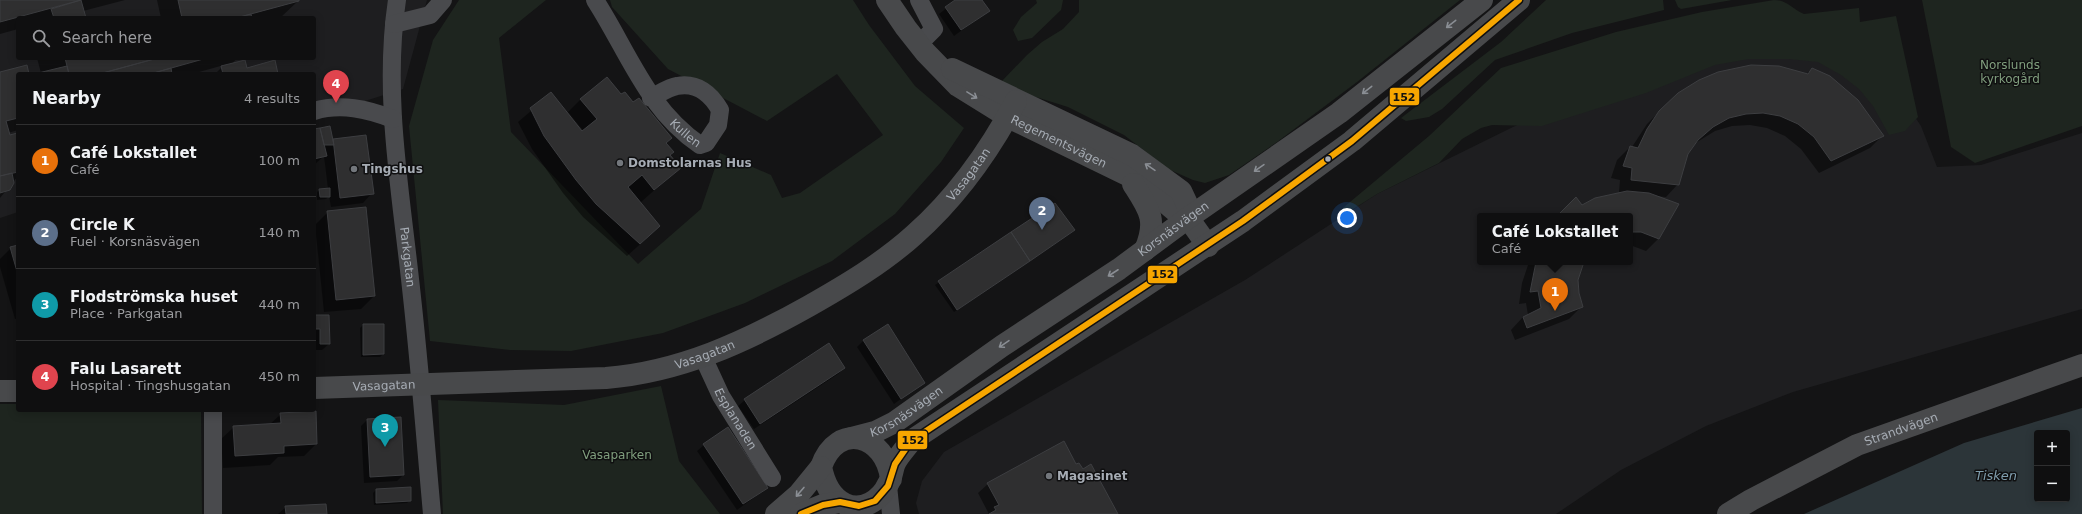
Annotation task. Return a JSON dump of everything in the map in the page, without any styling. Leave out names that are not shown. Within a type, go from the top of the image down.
[{"type":"street","name":"Parkgatan","points":[[397,0],[391,51],[393,119],[432,514]]},
{"type":"street","points":[[394,24],[430,15],[443,0]]},
{"type":"street","points":[[595,0],[616,32],[651,98]]},
{"type":"street","name":"Regementsvägen","points":[[888,0],[926,52],[943,72],[958,86],[1012,109],[1132,155],[1181,191]]},
{"type":"street","points":[[919,0],[934,29],[926,52]]},
{"type":"street","name":"Korsnäsvägen","points":[[852,438],[875,432],[895,422],[1002,346],[1119,269],[1188,218],[1339,113],[1482,0]]},
{"type":"street","points":[[801,514],[823,505],[852,507],[866,505],[875,501],[889,482],[895,464],[911,441],[1208,246],[1352,141],[1519,0]]},
{"type":"street","points":[[316,110],[326,107],[348,107],[376,113],[393,119]]},
{"type":"street","name":"Regementsvägen","points":[[1012,109],[1128,176],[1140,181],[1179,214],[1188,218]]},
{"type":"street","name":"Vasagatan","points":[[316,388],[549,381],[624,376],[645,374],[703,357],[765,330],[836,291],[893,252],[915,234],[953,195],[988,149],[1012,109]]},
{"type":"street","points":[[1128,176],[1149,210],[1152,224],[1144,250]]},
{"type":"street","points":[[1181,191],[1204,195],[1228,190]]},
{"type":"street","points":[[1181,191],[1188,206],[1188,218],[1208,246]]},
{"type":"street","name":"Esplanaden","points":[[703,357],[721,396],[772,478]]},
{"type":"street","name":"Strandvägen","points":[[1728,514],[1751,500],[1857,445],[2082,365]]},
{"type":"street","points":[[0,391],[16,391]]},
{"type":"street","points":[[213,412],[213,514]]},
{"type":"street","points":[[776,514],[799,494],[821,467],[824,458],[833,446],[839,441],[852,438],[867,441],[883,454],[890,467],[889,482],[891,514]]},
{"type":"street","points":[[821,467],[827,486],[852,507]]},
{"type":"shaded area","points":[[0,0],[427,0],[403,89],[316,116],[316,72],[16,72],[16,213],[0,218]]},
{"type":"shaded area","points":[[1818,49],[1888,77],[1921,126],[1937,167],[1981,165],[2082,133],[2082,309],[1793,392],[1706,426],[1621,470],[1556,514],[919,514],[916,503],[922,481],[944,452],[1245,280],[1377,194],[1513,127],[1612,83],[1713,52]]},
{"type":"green space","points":[[459,0],[546,0],[499,38],[511,132],[638,264],[701,209],[720,153],[771,175],[782,198],[800,193],[883,135],[837,74],[767,121],[668,69],[612,7],[610,0],[853,0],[869,25],[915,86],[964,128],[941,162],[895,214],[832,261],[745,303],[663,333],[571,351],[510,350],[430,341],[409,126],[433,40]]},
{"type":"green space","points":[[1036,0],[1063,0],[1061,10],[1032,38],[1018,41],[1013,30],[1021,17],[1037,3]]},
{"type":"green space","points":[[1079,0],[1460,0],[1357,82],[1277,142],[1229,175],[1205,183],[1193,180],[1168,169],[1124,135],[1068,107],[1001,86],[1001,82],[1027,55],[1042,42],[1063,29],[1079,12]]},
{"type":"green space","points":[[1546,0],[1663,0],[1664,10],[1572,33],[1495,60],[1442,109],[1429,117],[1406,121],[1401,118],[1501,42]]},
{"type":"green space","points":[[1675,0],[1732,0],[1681,9],[1678,7]]},
{"type":"green space","points":[[1774,0],[1782,1],[1804,14],[1859,8],[1860,22],[1896,16],[1918,117],[1905,131],[1889,135],[1873,106],[1859,89],[1841,75],[1818,62],[1789,59],[1749,59],[1715,65],[1646,93],[1542,126],[1492,125],[1481,128],[1462,139],[1439,163],[1377,194],[1347,213],[1341,211],[1429,136],[1501,68],[1616,32],[1702,12]]},
{"type":"green space","name":"Norslunds kyrkogård","points":[[1922,0],[2082,0],[2082,126],[1975,163],[1951,147]]},
{"type":"green space","name":"Vasaparken","points":[[661,386],[679,461],[720,514],[443,514],[438,400],[564,405]]},
{"type":"green space","points":[[0,404],[16,404],[16,412],[201,412],[202,514],[0,514]]},
{"type":"water","name":"Tisken","points":[[2082,408],[2082,514],[1804,514],[1964,443]]},
{"type":"building","points":[[0,0],[81,0],[22,16],[16,16],[16,18],[0,22]]},
{"type":"building","points":[[81,0],[85,16],[53,16],[51,9]]},
{"type":"building","points":[[178,0],[299,0],[243,16],[182,16]]},
{"type":"building","points":[[955,0],[982,0],[990,11],[961,30],[945,7]]},
{"type":"building","points":[[66,60],[151,60],[106,72],[68,72]]},
{"type":"building","points":[[151,60],[200,60],[157,72],[106,72]]},
{"type":"building","points":[[245,60],[247,68],[275,60],[278,72],[222,72],[221,66]]},
{"type":"building","points":[[27,65],[29,72],[16,72],[16,118],[6,121],[10,135],[16,133],[16,172],[0,176],[0,72]]},
{"type":"building","points":[[1751,65],[1779,66],[1808,74],[1812,68],[1830,76],[1858,100],[1884,136],[1831,161],[1814,137],[1798,124],[1780,116],[1763,113],[1746,114],[1729,118],[1713,127],[1698,140],[1688,154],[1679,185],[1631,180],[1632,168],[1623,166],[1630,146],[1638,148],[1647,129],[1659,111],[1678,93],[1699,80],[1718,72]]},
{"type":"building","points":[[67,66],[68,72],[42,72]]},
{"type":"building","points":[[171,68],[172,72],[157,72]]},
{"type":"building","name":"Domstolarnas Hus","points":[[607,77],[621,94],[625,92],[633,102],[639,98],[672,138],[666,143],[674,152],[670,155],[681,168],[654,190],[642,175],[628,187],[660,226],[640,244],[596,204],[576,180],[544,136],[530,108],[551,92],[582,131],[597,119],[580,99]]},
{"type":"building","points":[[330,126],[334,145],[324,145],[320,128]]},
{"type":"building","points":[[320,128],[327,156],[316,159],[316,129]]},
{"type":"building","name":"Tingshus","points":[[366,135],[374,194],[340,198],[333,139]]},
{"type":"building","points":[[12,173],[14,183],[10,190],[0,193],[0,176]]},
{"type":"building","points":[[330,188],[330,197],[320,197],[319,189]]},
{"type":"building","points":[[1627,191],[1649,193],[1679,204],[1659,239],[1641,232],[1633,232],[1633,213],[1560,213],[1576,197],[1582,205],[1595,198]]},
{"type":"building","points":[[1055,203],[1075,230],[1030,261],[1011,232]]},
{"type":"building","points":[[366,207],[375,296],[336,300],[327,211]]},
{"type":"building","points":[[1011,232],[1030,261],[957,310],[938,281]]},
{"type":"building","points":[[16,246],[16,268],[10,247]]},
{"type":"building","points":[[1535,265],[1583,265],[1578,280],[1579,293],[1583,307],[1527,328],[1523,317],[1541,308],[1538,291],[1530,292]]},
{"type":"building","points":[[316,315],[329,315],[330,344],[320,344],[320,329],[316,329]]},
{"type":"building","points":[[363,324],[384,324],[384,354],[363,355]]},
{"type":"building","points":[[888,324],[925,383],[901,399],[863,340]]},
{"type":"building","points":[[829,343],[845,368],[760,424],[744,399]]},
{"type":"building","points":[[316,411],[317,444],[284,446],[284,453],[235,456],[233,426],[281,423],[280,413]]},
{"type":"building","points":[[401,417],[404,475],[370,477],[367,419]]},
{"type":"building","points":[[728,427],[768,488],[743,504],[703,444]]},
{"type":"building","name":"Magasinet","points":[[1064,441],[1076,464],[1079,463],[1083,469],[1091,464],[1118,514],[989,514],[996,510],[994,507],[999,505],[987,483]]},
{"type":"building","points":[[411,487],[411,501],[376,503],[376,489]]},
{"type":"building","points":[[326,504],[327,514],[286,514],[285,506]]},
{"type":"transit line","name":"152","points":[[801,514],[823,505],[840,502],[859,506],[875,501],[888,486],[895,464],[911,441],[1243,221],[1352,141],[1519,0]]},
{"type":"place","name":"Falu Lasarett","points":[[336,103]]},
{"type":"place","name":"Domstolarnas Hus","points":[[620,163]]},
{"type":"place","name":"Tingshus","points":[[354,169]]},
{"type":"place","name":"Circle K","points":[[1042,230]]},
{"type":"place","name":"Café Lokstallet","points":[[1555,311]]},
{"type":"place","name":"Flodströmska huset","points":[[385,447]]},
{"type":"place","name":"Magasinet","points":[[1049,476]]}]
